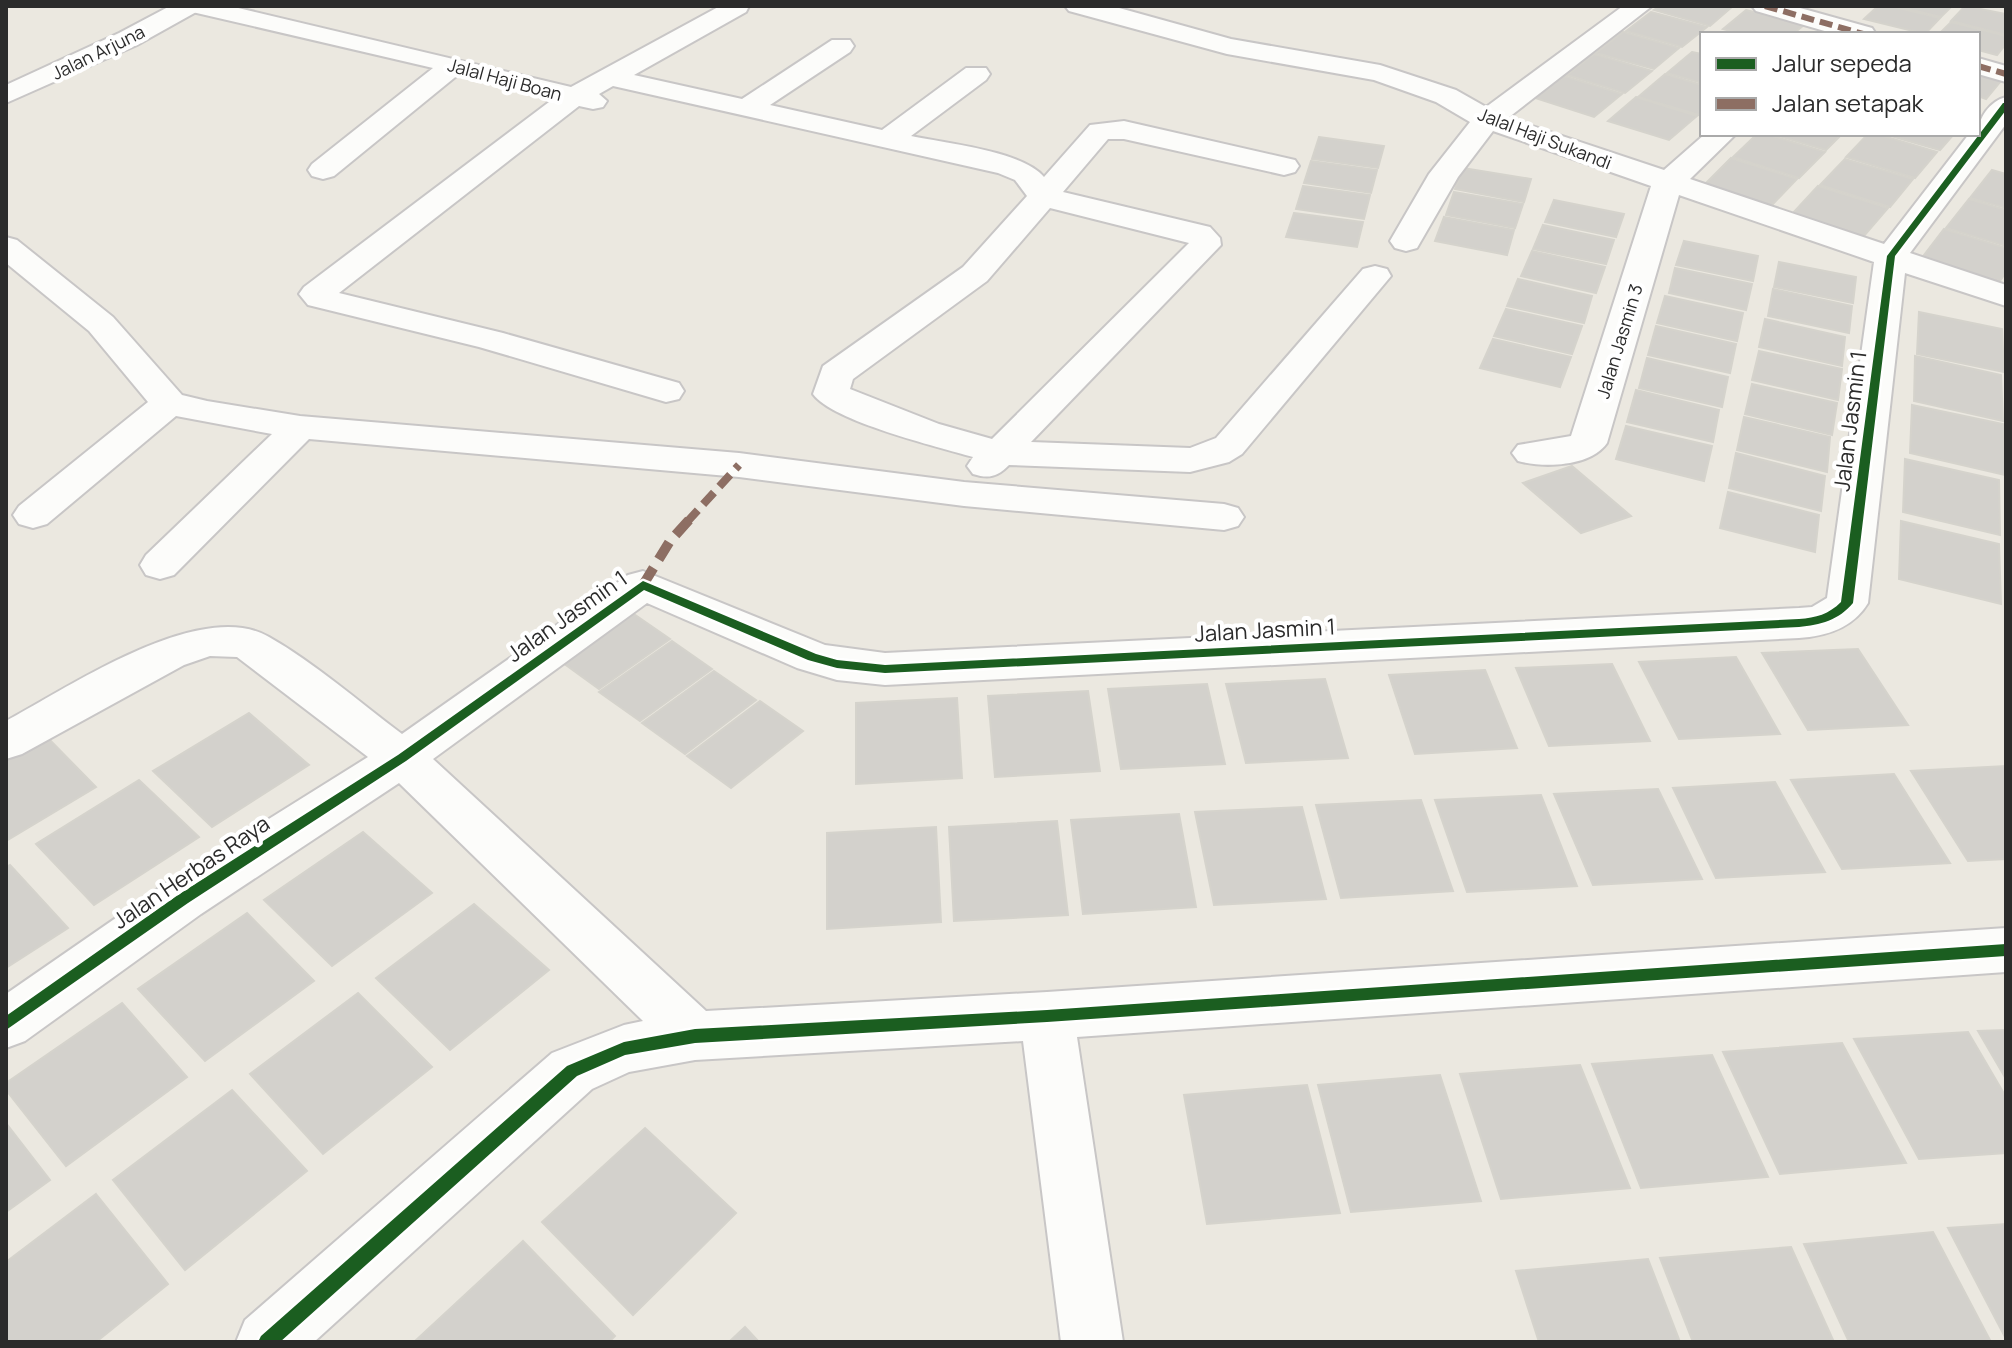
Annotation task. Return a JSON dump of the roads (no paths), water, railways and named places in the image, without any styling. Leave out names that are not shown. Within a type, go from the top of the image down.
[{"type":"street","name":"Jalan Arjuna","points":[[6,95],[128,39],[189,6]]},
{"type":"street","name":"Jalal Haji Boan","points":[[197,6],[454,65],[573,97],[610,92],[747,108],[888,139],[1007,166],[1026,174],[1044,197]]},
{"type":"street","name":"Jalal Haji Sukandi","points":[[1078,6],[1136,19],[1227,46],[1380,73],[1446,96],[1487,120],[2006,296]]},
{"type":"street","points":[[1406,241],[1444,174],[1487,120],[1639,6]]},
{"type":"street","points":[[1765,6],[1845,32],[1863,6]]},
{"type":"street","points":[[610,92],[737,7]]},
{"type":"street","points":[[747,108],[841,46]]},
{"type":"street","points":[[323,170],[454,65]]},
{"type":"street","points":[[1980,67],[2006,74]]},
{"type":"street","points":[[888,139],[976,74]]},
{"type":"street","points":[[573,97],[316,294],[320,298],[491,340],[666,391]]},
{"type":"street","points":[[1891,256],[2006,105]]},
{"type":"street","points":[[1224,517],[981,473],[926,432],[864,410],[831,394],[836,374],[975,274],[1097,133],[1112,129],[1284,166]]},
{"type":"street","points":[[1667,183],[1720,136]]},
{"type":"street","name":"Jalan Jasmin 3","points":[[1531,453],[1570,451],[1588,443],[1667,183]]},
{"type":"street","points":[[981,473],[1207,242],[1199,234],[1044,197]]},
{"type":"street","points":[[6,247],[101,324],[169,403],[300,427],[739,465],[981,473],[1190,460],[1216,454],[1229,446],[1375,276]]},
{"type":"street","name":"Jalan Jasmin 1","points":[[402,758],[643,585],[812,657],[837,664],[885,669],[1807,623],[1825,619],[1838,613],[1847,603],[1891,256]]},
{"type":"street","points":[[33,515],[169,403]]},
{"type":"street","points":[[160,565],[300,427]]},
{"type":"street","points":[[6,742],[169,654],[215,638],[235,639],[252,646],[402,758],[695,1036]]},
{"type":"street","name":"Jalan Herbas Raya","points":[[6,1024],[183,899],[402,758]]},
{"type":"street","points":[[267,1342],[572,1071],[598,1057],[624,1049],[695,1036],[1047,1016],[2006,950]]},
{"type":"street","points":[[1047,1016],[1092,1342]]}]
